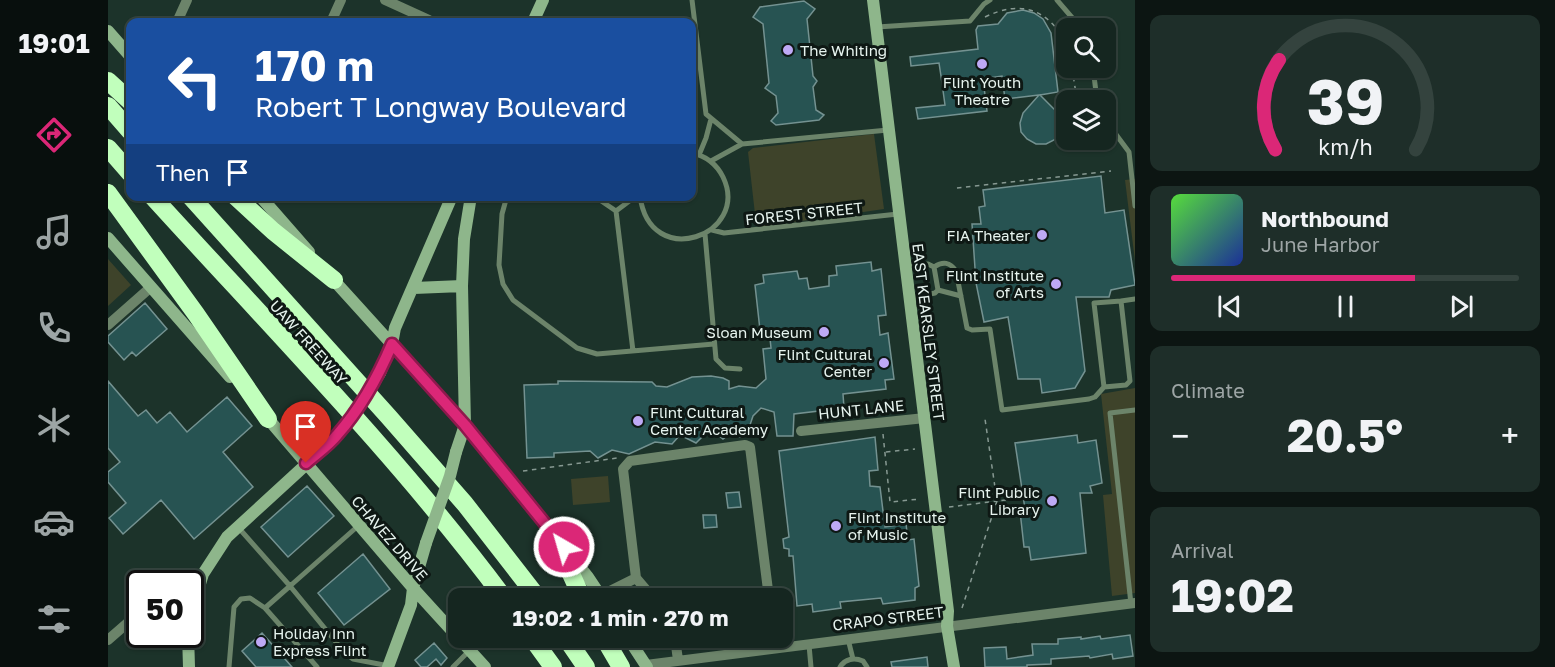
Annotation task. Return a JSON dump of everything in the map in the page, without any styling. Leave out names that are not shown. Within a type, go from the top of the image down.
[{"type":"highway","points":[[108,81],[126,97]]},
{"type":"highway","points":[[108,106],[126,126]]},
{"type":"highway","points":[[108,148],[126,168]]},
{"type":"highway","points":[[108,194],[196,314],[268,419]]},
{"type":"highway","name":"UAW FREEWAY","points":[[157,201],[377,443],[459,539],[496,588]]},
{"type":"highway","name":"UAW FREEWAY","points":[[194,201],[465,504],[530,588]]},
{"type":"highway","points":[[240,201],[273,231],[334,280]]},
{"type":"highway","points":[[552,532],[588,588]]},
{"type":"highway","points":[[539,648],[553,667]]},
{"type":"highway","points":[[573,648],[586,667]]},
{"type":"highway","points":[[610,648],[621,667]]},
{"type":"main road","points":[[535,18],[543,0]]},
{"type":"main road","name":"EAST KEARSLEY STREET","points":[[873,0],[948,610],[947,626],[954,667]]},
{"type":"main road","points":[[108,31],[126,51]]},
{"type":"main road","points":[[264,201],[465,425],[552,532]]},
{"type":"main road","points":[[204,572],[217,550],[237,526],[336,437],[362,403],[380,373],[392,344],[395,328],[450,201]]},
{"type":"main road","points":[[389,666],[411,605],[413,588],[426,543],[465,425],[466,381],[462,286],[470,201]]},
{"type":"main road","name":"CHAVEZ DRIVE","points":[[108,238],[413,588],[485,667]]},
{"type":"main road","points":[[414,288],[462,286]]},
{"type":"main road","points":[[188,648],[189,667]]},
{"type":"main road","points":[[634,648],[646,666]]},
{"type":"street","points":[[179,18],[187,0]]},
{"type":"street","points":[[333,18],[340,0]]},
{"type":"street","points":[[385,0],[425,18]]},
{"type":"street","points":[[108,325],[151,287]]},
{"type":"street","name":"HUNT LANE","points":[[801,431],[925,418]]},
{"type":"street","points":[[644,588],[636,578],[623,469],[628,459],[745,445],[750,447],[768,588]]},
{"type":"street","points":[[616,588],[636,578]]},
{"type":"street","name":"CRAPO STREET","points":[[793,644],[808,644],[1133,603]]},
{"type":"street","points":[[109,638],[126,624]]},
{"type":"street","points":[[676,648],[678,660]]},
{"type":"street","name":"CRAPO STREET","points":[[646,666],[745,648]]},
{"type":"lane","points":[[692,0],[694,18]]},
{"type":"lane","points":[[876,27],[970,21],[990,0]]},
{"type":"lane","points":[[1057,0],[1072,18]]},
{"type":"lane","points":[[696,33],[706,114],[742,144]]},
{"type":"lane","points":[[699,154],[711,119]]},
{"type":"lane","points":[[711,161],[742,144],[888,130]]},
{"type":"lane","points":[[1116,134],[1129,152],[1135,206]]},
{"type":"lane","points":[[639,201],[648,222],[658,232],[671,238],[686,240],[712,230],[726,208],[725,182],[720,171],[711,161],[696,154]]},
{"type":"lane","points":[[506,201],[502,214],[499,265],[502,284],[513,300],[577,348],[597,354],[714,344]]},
{"type":"lane","points":[[601,201],[616,211],[633,351]]},
{"type":"lane","points":[[616,211],[631,201]]},
{"type":"lane","name":"FOREST STREET","points":[[712,230],[724,233],[899,214]]},
{"type":"lane","points":[[705,234],[716,359],[724,368],[740,369]]},
{"type":"lane","points":[[934,267],[940,263],[952,265],[957,272],[968,328],[972,330],[990,329],[1002,410],[1089,399],[1095,397],[1104,387],[1126,385],[1130,381],[1121,301]]},
{"type":"lane","points":[[906,265],[928,264],[934,267]]},
{"type":"lane","points":[[934,267],[938,290]]},
{"type":"lane","points":[[909,298],[935,293],[938,290],[961,296]]},
{"type":"lane","points":[[1104,387],[1094,303],[1135,299]]},
{"type":"lane","points":[[1133,603],[1110,414],[1135,410]]},
{"type":"lane","points":[[265,608],[360,525]]},
{"type":"lane","points":[[237,526],[345,653],[353,659],[389,666]]},
{"type":"lane","points":[[1128,575],[1135,574]]},
{"type":"lane","points":[[229,667],[234,607],[241,599],[250,598],[265,608],[317,667]]},
{"type":"lane","points":[[848,639],[853,659]]},
{"type":"lane","points":[[808,644],[811,667]]},
{"type":"lane","points":[[453,667],[470,651]]},
{"type":"lane","points":[[840,667],[844,661],[853,659],[863,661],[867,667]]},
{"type":"path","points":[[983,18],[1009,5],[1030,6],[1048,19],[1056,30]]},
{"type":"path","points":[[957,188],[1111,171]]},
{"type":"path","points":[[962,608],[997,501],[985,420]]},
{"type":"path","points":[[883,430],[890,502],[920,499]]},
{"type":"path","points":[[885,452],[915,450]]},
{"type":"path","points":[[523,471],[628,459]]},
{"type":"path","points":[[949,507],[1007,500]]},
{"type":"green space","points":[[874,134],[884,209],[760,227],[756,223],[748,152],[753,148]]},
{"type":"green space","points":[[1135,179],[1135,261],[1125,180]]},
{"type":"green space","points":[[108,259],[131,285],[108,306]]},
{"type":"green space","points":[[1135,388],[1135,593],[1112,596],[1103,495],[1112,494],[1101,394]]},
{"type":"green space","points":[[608,476],[610,502],[573,505],[571,479]]},
{"type":"building","name":"The Whiting","points":[[804,1],[815,9],[807,19],[813,76],[817,81],[813,87],[816,110],[824,115],[819,120],[776,125],[771,121],[778,113],[776,96],[765,88],[769,83],[763,24],[753,17],[760,7]]},
{"type":"building","points":[[1023,10],[1034,13],[1043,19],[1051,33],[1058,90],[1040,95],[1056,111],[1056,138],[1054,140],[1046,144],[1036,144],[1021,132],[1020,123],[1023,113],[1039,95],[1005,99],[1002,76],[983,79],[987,111],[918,119],[916,108],[945,105],[939,63],[911,66],[910,57],[978,49],[976,30],[978,26],[998,24],[1007,13]]},
{"type":"building","name":"Flint Institute of Arts","points":[[1101,176],[1105,213],[1124,210],[1135,285],[1111,290],[1109,297],[1076,297],[1085,371],[1075,388],[1042,393],[1040,379],[1018,379],[1008,317],[984,322],[976,283],[972,224],[981,224],[979,207],[985,206],[983,190]]},
{"type":"building","points":[[871,262],[872,271],[881,269],[886,315],[878,316],[880,335],[888,333],[894,379],[885,380],[886,389],[843,394],[844,408],[794,414],[793,436],[777,436],[774,412],[761,408],[740,437],[732,432],[723,439],[710,429],[696,443],[680,435],[672,444],[655,442],[629,454],[612,450],[598,458],[590,451],[554,453],[554,457],[527,458],[524,385],[558,384],[558,381],[652,382],[656,386],[667,387],[692,377],[711,376],[729,381],[729,389],[739,386],[756,388],[766,379],[763,349],[771,348],[769,329],[760,330],[755,285],[764,283],[763,275],[797,271],[799,279],[807,278],[809,289],[829,286],[829,276],[837,275],[836,266]]},
{"type":"building","points":[[145,303],[167,329],[136,356],[132,352],[124,360],[108,342],[108,336]]},
{"type":"building","points":[[108,381],[138,416],[146,410],[157,423],[170,412],[187,432],[227,397],[252,426],[223,452],[253,487],[194,539],[161,500],[123,534],[109,518],[126,503],[108,482],[108,472],[120,462],[108,448]]},
{"type":"building","name":"Flint Public Library","points":[[1077,435],[1078,443],[1096,440],[1102,483],[1090,486],[1092,493],[1080,493],[1086,553],[1031,560],[1029,547],[1024,547],[1020,511],[1025,509],[1015,443]]},
{"type":"building","name":"Flint Institute of Music","points":[[875,437],[878,470],[869,471],[870,486],[880,487],[885,527],[906,524],[908,540],[914,539],[919,586],[915,588],[915,600],[883,604],[881,598],[840,602],[841,608],[813,612],[812,604],[797,606],[793,556],[789,556],[789,549],[784,548],[783,539],[789,537],[779,451]]},
{"type":"building","points":[[307,486],[334,516],[288,557],[261,527]]},
{"type":"building","points":[[739,492],[741,507],[728,508],[726,493]]},
{"type":"building","points":[[703,515],[716,515],[717,527],[704,528]]},
{"type":"building","points":[[363,554],[390,589],[344,625],[318,593]]},
{"type":"building","name":"Holiday Inn Express Flint","points":[[262,633],[292,667],[256,667],[242,651]]},
{"type":"building","points":[[1130,635],[1133,656],[1113,659],[1112,654],[1090,658],[1089,656],[1051,659],[1051,664],[1027,665],[1027,667],[985,667],[984,648],[1006,647],[1007,659],[1033,655],[1032,644],[1058,644],[1058,639],[1100,636],[1101,639]]},
{"type":"building","points":[[434,643],[447,658],[441,665],[436,659],[427,667],[421,667],[415,660]]},
{"type":"building","points":[[927,657],[928,667],[892,667],[891,662]]},
{"type":"place","name":"The Whiting","points":[[788,50]]},
{"type":"place","name":"Flint Youth Theatre","points":[[982,64]]},
{"type":"place","name":"FIA Theater","points":[[1042,235]]},
{"type":"place","name":"Flint Institute of Arts","points":[[1056,284]]},
{"type":"place","name":"Sloan Museum","points":[[824,332]]},
{"type":"place","name":"Flint Cultural Center","points":[[884,363]]},
{"type":"place","name":"Flint Cultural Center Academy","points":[[638,421]]},
{"type":"place","name":"Flint Public Library","points":[[1052,501]]},
{"type":"place","name":"Flint Institute of Music","points":[[836,526]]},
{"type":"place","name":"Holiday Inn Express Flint","points":[[261,642]]},
{"type":"route","points":[[306,463],[336,437],[348,423],[380,373],[392,344],[505,472],[564,547]]}]
